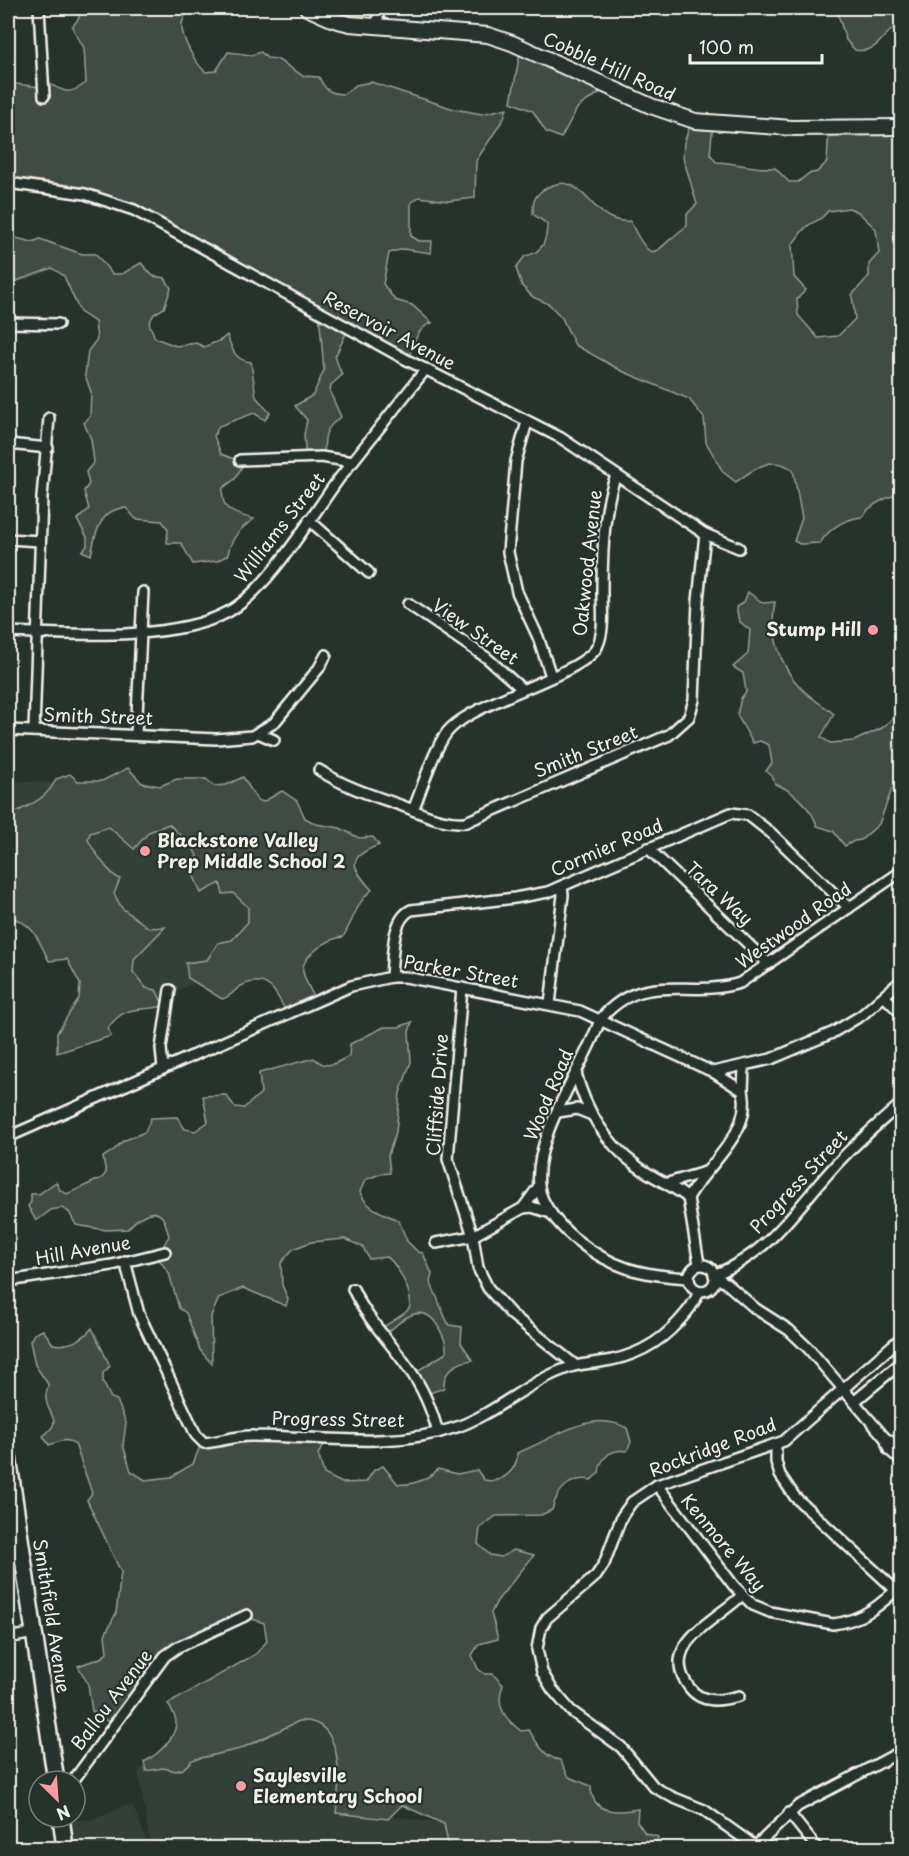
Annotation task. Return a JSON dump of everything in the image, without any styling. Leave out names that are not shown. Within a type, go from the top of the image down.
[{"type":"main road","name":"Smithfield Avenue","points":[[8,1457],[12,1519],[34,1633],[54,1769]]},
{"type":"main road","points":[[62,1829],[64,1848]]},
{"type":"street","points":[[39,8],[44,96]]},
{"type":"street","name":"Cobble Hill Road","points":[[307,8],[334,20],[377,27],[473,33],[496,38],[651,106],[694,121],[792,128],[902,127]]},
{"type":"street","points":[[377,27],[379,8]]},
{"type":"street","name":"Reservoir Avenue","points":[[8,183],[85,194],[125,205],[426,369],[561,438],[705,534],[739,548]]},
{"type":"street","points":[[8,323],[58,324]]},
{"type":"street","name":"Williams Street","points":[[8,632],[94,635],[139,632],[201,622],[228,612],[243,602],[265,580],[426,369]]},
{"type":"street","points":[[34,731],[40,541],[50,418]]},
{"type":"street","points":[[527,422],[516,461],[508,552],[517,592],[538,637],[551,676]]},
{"type":"street","points":[[8,444],[48,448]]},
{"type":"street","points":[[240,460],[294,457],[353,462]]},
{"type":"street","name":"Oakwood Avenue","points":[[412,810],[439,745],[449,729],[473,711],[586,658],[598,644],[602,624],[604,536],[610,491],[616,476]]},
{"type":"street","points":[[309,520],[369,573]]},
{"type":"street","name":"Smith Street","points":[[319,770],[349,788],[445,822],[466,822],[657,741],[679,728],[689,717],[694,700],[698,601],[705,534]]},
{"type":"street","points":[[8,539],[40,541]]},
{"type":"street","points":[[136,735],[139,632],[143,592]]},
{"type":"street","name":"View Street","points":[[408,604],[487,658],[522,689]]},
{"type":"street","points":[[274,740],[258,734],[281,715],[319,668],[326,655]]},
{"type":"street","name":"Smith Street","points":[[8,730],[216,739],[258,734]]},
{"type":"street","name":"Cormier Road","points":[[391,977],[396,930],[405,913],[420,908],[535,895],[562,886],[731,813],[743,813],[771,833],[849,908]]},
{"type":"street","name":"Tara Way","points":[[648,848],[769,964]]},
{"type":"street","name":"Westwood Road","points":[[600,1020],[619,1001],[638,991],[659,988],[730,987],[750,978],[901,873]]},
{"type":"street","points":[[550,1004],[563,896],[562,886]]},
{"type":"street","name":"Parker Street","points":[[8,1137],[351,986],[391,977],[580,1011],[713,1072],[742,1091]]},
{"type":"street","points":[[713,1072],[744,1067],[832,1033],[862,1015],[902,980]]},
{"type":"street","name":"Cliffside Drive","points":[[462,988],[448,1159],[473,1236],[478,1268],[488,1288],[521,1323],[575,1365]]},
{"type":"street","points":[[163,1069],[161,1048],[170,990]]},
{"type":"street","points":[[885,997],[902,1014]]},
{"type":"street","name":"Wood Road","points":[[436,1243],[473,1236],[523,1208],[539,1186],[544,1147],[600,1020]]},
{"type":"street","points":[[699,1264],[688,1198],[705,1172],[720,1155],[742,1120],[745,1110],[742,1091],[744,1067]]},
{"type":"street","points":[[576,1073],[592,1114],[624,1155],[637,1166],[668,1183],[688,1198]]},
{"type":"street","name":"Progress Street","points":[[715,1276],[732,1268],[777,1235],[833,1167],[902,1103]]},
{"type":"street","points":[[558,1112],[577,1109],[592,1114]]},
{"type":"street","points":[[668,1183],[705,1172]]},
{"type":"street","points":[[539,1186],[551,1213],[576,1240],[616,1265],[635,1272],[688,1278]]},
{"type":"street","points":[[523,1208],[532,1207],[551,1213]]},
{"type":"street","name":"Hill Avenue","points":[[8,1281],[89,1269],[165,1252]]},
{"type":"street","name":"Progress Street","points":[[125,1261],[139,1314],[198,1440],[204,1443],[251,1436],[328,1440],[393,1439],[438,1433],[492,1412],[547,1377],[575,1365],[629,1356],[649,1347],[668,1333],[681,1319],[696,1299],[699,1291]]},
{"type":"street","points":[[699,1264],[690,1271],[688,1278],[694,1288],[699,1291],[706,1290],[715,1276]]},
{"type":"street","points":[[699,1264],[709,1267],[715,1276],[756,1309],[789,1330],[844,1388],[885,1438],[902,1448]]},
{"type":"street","points":[[353,1288],[368,1319],[410,1369],[426,1399],[438,1433]]},
{"type":"street","name":"Rockridge Road","points":[[755,1848],[704,1810],[654,1787],[621,1747],[566,1706],[542,1672],[537,1649],[542,1628],[548,1618],[601,1570],[617,1524],[626,1509],[639,1496],[657,1485],[776,1445],[902,1337]]},
{"type":"street","points":[[855,1401],[902,1362]]},
{"type":"street","points":[[885,1438],[889,1450],[902,1461]]},
{"type":"street","points":[[776,1445],[776,1462],[780,1475],[795,1497],[899,1590]]},
{"type":"street","name":"Kenmore Way","points":[[657,1485],[742,1595],[759,1608],[833,1624],[864,1616],[899,1590]]},
{"type":"street","points":[[739,1696],[717,1701],[696,1695],[687,1686],[680,1661],[687,1641],[742,1595]]},
{"type":"street","name":"Ballou Avenue","points":[[82,1769],[165,1656],[178,1647],[247,1615]]},
{"type":"street","points":[[8,1638],[34,1633]]},
{"type":"street","points":[[755,1848],[789,1813],[813,1797],[902,1751]]},
{"type":"street","points":[[789,1813],[818,1848]]},
{"type":"shaded area","points":[[78,8],[191,8],[183,20],[182,30],[190,51],[206,72],[216,71],[228,52],[251,55],[261,52],[267,58],[277,59],[303,76],[319,77],[326,88],[335,93],[344,94],[356,85],[371,82],[454,109],[482,114],[507,108],[504,118],[476,161],[475,198],[448,201],[419,197],[411,203],[411,236],[419,241],[432,241],[431,253],[403,249],[389,253],[383,284],[395,300],[412,305],[432,323],[419,333],[408,359],[348,329],[335,357],[342,375],[331,385],[330,392],[341,417],[328,430],[324,459],[306,458],[304,435],[307,420],[295,406],[313,395],[324,370],[319,313],[104,200],[9,184],[12,162],[8,138],[8,83],[40,87],[46,82],[70,91],[86,83],[84,48],[72,27],[79,18]]},
{"type":"shaded area","points":[[836,8],[901,8],[901,26],[889,32],[870,49],[855,50],[846,40]]},
{"type":"shaded area","points":[[521,47],[604,90],[578,107],[561,138],[546,132],[533,111],[511,102]]},
{"type":"shaded area","points":[[693,117],[713,122],[710,154],[716,162],[775,168],[789,182],[798,182],[808,174],[817,172],[827,162],[829,128],[901,125],[901,493],[874,505],[862,517],[838,525],[820,543],[800,544],[794,541],[802,518],[793,470],[785,465],[770,463],[756,468],[736,482],[723,472],[706,442],[704,418],[689,399],[622,371],[575,345],[562,318],[549,304],[533,297],[522,286],[516,268],[525,256],[540,249],[546,235],[547,224],[533,214],[534,200],[543,190],[557,184],[568,184],[578,189],[595,206],[616,220],[630,221],[638,237],[650,251],[661,248],[687,226],[687,214],[697,204],[683,157],[684,143]],"holes":[[[849,208],[858,212],[876,229],[879,253],[869,264],[869,276],[852,295],[855,319],[838,336],[818,338],[798,315],[797,299],[806,290],[794,277],[792,245],[804,229],[828,211]]]},
{"type":"shaded area","points":[[8,236],[32,242],[40,239],[82,254],[96,254],[112,274],[122,274],[141,263],[153,276],[165,278],[171,288],[164,308],[154,314],[149,323],[155,338],[176,346],[196,343],[204,347],[227,335],[237,356],[251,362],[256,397],[270,413],[265,420],[254,413],[219,426],[214,436],[221,454],[244,463],[235,479],[223,488],[224,502],[231,511],[254,519],[237,534],[228,555],[217,561],[193,564],[181,543],[167,543],[168,529],[162,521],[136,519],[126,508],[110,512],[105,517],[94,539],[91,555],[82,551],[87,546],[87,537],[77,520],[89,509],[84,491],[89,484],[86,472],[94,462],[91,439],[84,423],[90,416],[91,392],[85,375],[88,351],[97,339],[95,322],[80,312],[64,276],[52,268],[14,282],[8,273]]},
{"type":"shaded area","points":[[748,592],[763,603],[775,602],[775,636],[787,670],[805,692],[834,714],[821,737],[830,743],[854,741],[882,728],[901,710],[901,783],[892,789],[879,824],[861,840],[845,846],[833,831],[817,826],[811,813],[800,800],[788,790],[775,784],[772,776],[766,771],[772,763],[769,745],[760,741],[753,743],[737,715],[741,698],[746,692],[743,673],[733,667],[748,654],[750,630],[739,621],[736,607],[744,602]]},
{"type":"shaded area","name":"Blackstone Valley Prep Middle School 2","points":[[128,768],[142,783],[160,786],[177,779],[206,779],[214,786],[226,785],[243,777],[257,800],[263,802],[282,791],[297,801],[305,818],[316,824],[340,828],[359,838],[373,837],[379,845],[361,854],[355,863],[359,875],[372,890],[359,905],[343,937],[317,949],[303,966],[308,986],[315,999],[286,1012],[274,991],[264,983],[250,983],[241,986],[222,999],[188,978],[186,963],[207,960],[218,943],[232,940],[248,922],[248,907],[233,893],[223,894],[220,883],[201,893],[190,867],[197,856],[190,841],[182,837],[169,824],[149,832],[134,849],[109,827],[90,833],[88,840],[107,867],[120,879],[114,894],[122,908],[149,928],[165,927],[134,959],[133,972],[146,988],[156,990],[164,1006],[127,1012],[108,1028],[111,1036],[57,1053],[57,1033],[79,998],[80,984],[67,959],[49,961],[34,932],[24,923],[8,916],[8,816],[42,797],[56,779],[70,774],[78,781],[102,781]]},
{"type":"shaded area","name":"Blackstone Valley Prep Middle School 2","points":[[8,781],[250,790],[311,927],[144,1007],[16,912]]},
{"type":"shaded area","points":[[412,1022],[409,1032],[411,1062],[400,1093],[396,1132],[388,1155],[390,1173],[365,1180],[360,1192],[371,1207],[399,1221],[407,1241],[418,1252],[423,1253],[432,1274],[430,1282],[449,1325],[462,1327],[461,1343],[473,1360],[452,1368],[445,1377],[444,1388],[424,1395],[414,1373],[446,1353],[444,1338],[434,1320],[420,1313],[405,1318],[384,1336],[379,1330],[404,1314],[410,1306],[405,1282],[387,1257],[369,1259],[363,1247],[345,1239],[311,1242],[293,1249],[281,1263],[282,1285],[288,1299],[286,1306],[243,1288],[219,1298],[211,1316],[212,1364],[200,1350],[186,1313],[179,1308],[169,1273],[157,1257],[169,1236],[162,1217],[148,1213],[128,1229],[106,1230],[76,1225],[69,1212],[62,1208],[51,1210],[36,1221],[28,1206],[31,1202],[31,1194],[39,1194],[56,1182],[60,1190],[67,1194],[102,1178],[106,1173],[103,1157],[123,1141],[145,1132],[151,1118],[177,1117],[185,1129],[195,1131],[208,1122],[203,1096],[226,1095],[235,1107],[244,1108],[261,1093],[259,1073],[314,1058],[327,1065],[335,1063],[349,1056],[350,1044],[384,1027],[399,1027]]},
{"type":"shaded area","points":[[92,1328],[110,1366],[103,1373],[103,1382],[111,1398],[117,1400],[126,1423],[123,1445],[131,1471],[145,1480],[171,1477],[193,1464],[202,1441],[329,1437],[318,1454],[324,1474],[342,1483],[366,1482],[374,1470],[383,1466],[398,1484],[419,1481],[438,1469],[457,1474],[477,1470],[484,1480],[491,1481],[503,1478],[512,1470],[517,1453],[572,1428],[585,1423],[599,1422],[613,1423],[627,1428],[631,1442],[627,1451],[616,1451],[607,1455],[599,1473],[591,1480],[571,1482],[557,1496],[552,1510],[541,1515],[496,1516],[480,1528],[478,1544],[490,1555],[501,1557],[514,1550],[534,1555],[497,1601],[491,1613],[498,1639],[479,1644],[472,1655],[478,1669],[485,1674],[493,1674],[503,1685],[501,1705],[510,1721],[521,1731],[529,1730],[545,1753],[560,1760],[569,1777],[591,1786],[595,1802],[600,1807],[614,1811],[638,1809],[637,1821],[645,1833],[658,1837],[656,1848],[449,1848],[444,1824],[402,1805],[388,1819],[336,1813],[338,1770],[336,1754],[332,1740],[325,1729],[314,1723],[299,1721],[240,1749],[192,1760],[183,1769],[176,1771],[163,1768],[146,1771],[144,1762],[165,1746],[175,1728],[175,1717],[168,1704],[256,1654],[267,1641],[264,1623],[244,1616],[159,1658],[110,1723],[92,1711],[88,1684],[78,1666],[103,1657],[107,1652],[105,1635],[116,1613],[121,1572],[87,1500],[92,1493],[75,1444],[65,1440],[49,1445],[43,1436],[54,1422],[47,1404],[48,1384],[35,1365],[30,1341],[34,1334],[43,1330],[53,1344],[74,1342]]},
{"type":"shaded area","name":"Saylesville Elementary School","points":[[332,1708],[344,1810],[449,1824],[461,1848],[151,1848],[138,1771],[187,1738]]},
{"type":"shaded area","points":[[124,1806],[133,1806],[150,1848],[66,1848],[64,1829],[87,1829],[87,1819]]},
{"type":"place","name":"Stump Hill","points":[[873,630]]},
{"type":"place","name":"Blackstone Valley Prep Middle School 2","points":[[145,851]]},
{"type":"place","name":"Saylesville Elementary School","points":[[241,1786]]}]
